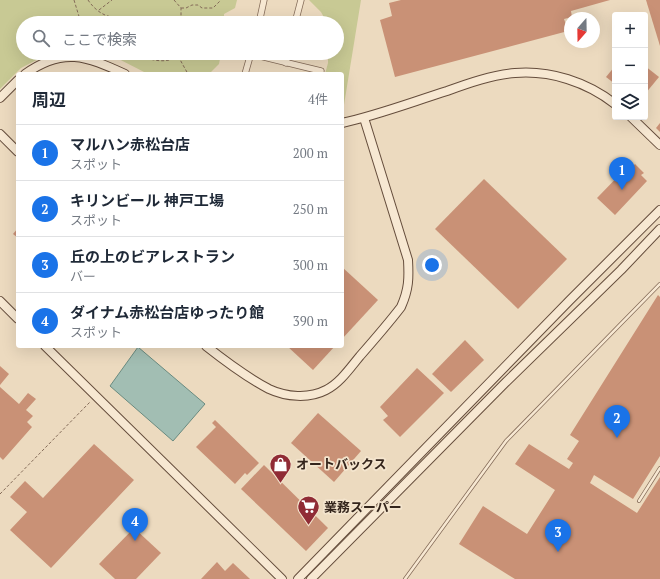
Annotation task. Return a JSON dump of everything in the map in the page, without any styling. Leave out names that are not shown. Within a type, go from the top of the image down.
[{"type":"street","points":[[260,16],[264,0]]},
{"type":"street","points":[[297,16],[301,0]]},
{"type":"street","points":[[28,72],[48,60]]},
{"type":"street","points":[[95,60],[121,72]]},
{"type":"street","points":[[246,72],[249,60]]},
{"type":"street","points":[[276,60],[321,71]]},
{"type":"street","points":[[344,123],[364,118],[482,79],[515,73],[549,75],[565,78],[581,83],[612,102]]},
{"type":"street","points":[[0,98],[16,82]]},
{"type":"street","points":[[209,348],[270,390],[299,396],[312,395],[325,390],[339,381],[402,307],[407,294],[409,280],[408,260],[364,118]]},
{"type":"street","points":[[634,120],[660,145]]},
{"type":"street","points":[[0,134],[16,150]]},
{"type":"street","points":[[298,579],[570,300],[660,210]]},
{"type":"street","points":[[311,579],[505,383],[621,270],[660,229]]},
{"type":"street","points":[[0,301],[16,317]]},
{"type":"street","points":[[47,348],[282,579]]},
{"type":"lane","points":[[405,579],[506,441],[660,284]]},
{"type":"lane","points":[[639,501],[660,468]]},
{"type":"path","points":[[74,0],[79,16]]},
{"type":"path","points":[[88,0],[95,8],[109,16]]},
{"type":"path","points":[[99,10],[112,0]]},
{"type":"path","points":[[174,0],[182,8],[181,16]]},
{"type":"path","points":[[182,8],[192,5],[198,5],[202,8],[213,8],[221,0]]},
{"type":"path","points":[[108,66],[112,60]]},
{"type":"path","points":[[152,60],[160,62],[170,60]]},
{"type":"path","points":[[180,60],[187,72]]},
{"type":"path","points":[[0,494],[96,396]]},
{"type":"green space","points":[[0,0],[237,0],[235,8],[224,14],[224,16],[16,16],[16,60],[36,60],[21,68],[0,89]]},
{"type":"green space","points":[[309,0],[361,0],[344,105],[344,72],[326,72],[328,60],[344,60],[344,16],[323,16]]},
{"type":"green space","points":[[121,60],[220,60],[219,64],[211,72],[144,72]]},
{"type":"shaded area","points":[[137,348],[139,348],[205,404],[173,441],[110,386]]},
{"type":"building","points":[[401,0],[610,0],[571,12],[564,12],[564,32],[395,77],[380,20],[392,16],[389,3]]},
{"type":"building","points":[[646,0],[660,0],[660,46]]},
{"type":"building","points":[[648,68],[659,77],[648,90]]},
{"type":"building","points":[[612,70],[612,82],[606,77]]},
{"type":"building","points":[[660,123],[660,132],[656,128]]},
{"type":"building","points":[[635,164],[644,173],[641,175],[647,181],[615,215],[597,198],[628,166],[631,168]]},
{"type":"building","points":[[484,179],[567,259],[518,309],[435,229]]},
{"type":"building","points":[[344,269],[378,300],[344,337]]},
{"type":"building","points":[[658,295],[660,297],[660,456],[633,499],[594,475],[590,483],[637,513],[660,477],[660,579],[515,579],[459,544],[483,506],[527,534],[555,490],[515,464],[529,444],[569,469],[573,463],[567,459],[579,441],[570,435]]},
{"type":"building","points":[[465,340],[484,360],[451,392],[432,374]]},
{"type":"building","points":[[289,348],[333,348],[313,370]]},
{"type":"building","points":[[0,366],[9,374],[0,385]]},
{"type":"building","points":[[417,368],[444,393],[400,437],[383,420],[388,416],[380,407]]},
{"type":"building","points":[[0,387],[19,404],[28,393],[36,399],[26,410],[33,416],[27,422],[32,427],[3,460],[0,457]]},
{"type":"building","points":[[318,413],[361,451],[334,482],[291,443]]},
{"type":"building","points":[[215,420],[259,463],[247,475],[245,473],[235,484],[196,447],[216,427],[212,423]]},
{"type":"building","points":[[94,444],[134,480],[51,568],[10,530],[27,512],[10,497],[25,481],[43,498]]},
{"type":"building","points":[[264,465],[328,528],[306,551],[241,489]]},
{"type":"building","points":[[134,528],[161,553],[136,579],[115,579],[99,564]]},
{"type":"building","points":[[217,562],[225,571],[233,563],[250,579],[201,579]]},
{"type":"place","name":"マルハン赤松台店","points":[[622,190]]},
{"type":"place","name":"キリンビール 神戸工場","points":[[617,438]]},
{"type":"place","name":"オートバックス","points":[[281,484]]},
{"type":"place","name":"業務スーパー","points":[[308,526]]},
{"type":"place","name":"ダイナム赤松台店ゆったり館","points":[[135,541]]},
{"type":"place","name":"丘の上のビアレストラン","points":[[558,552]]}]
